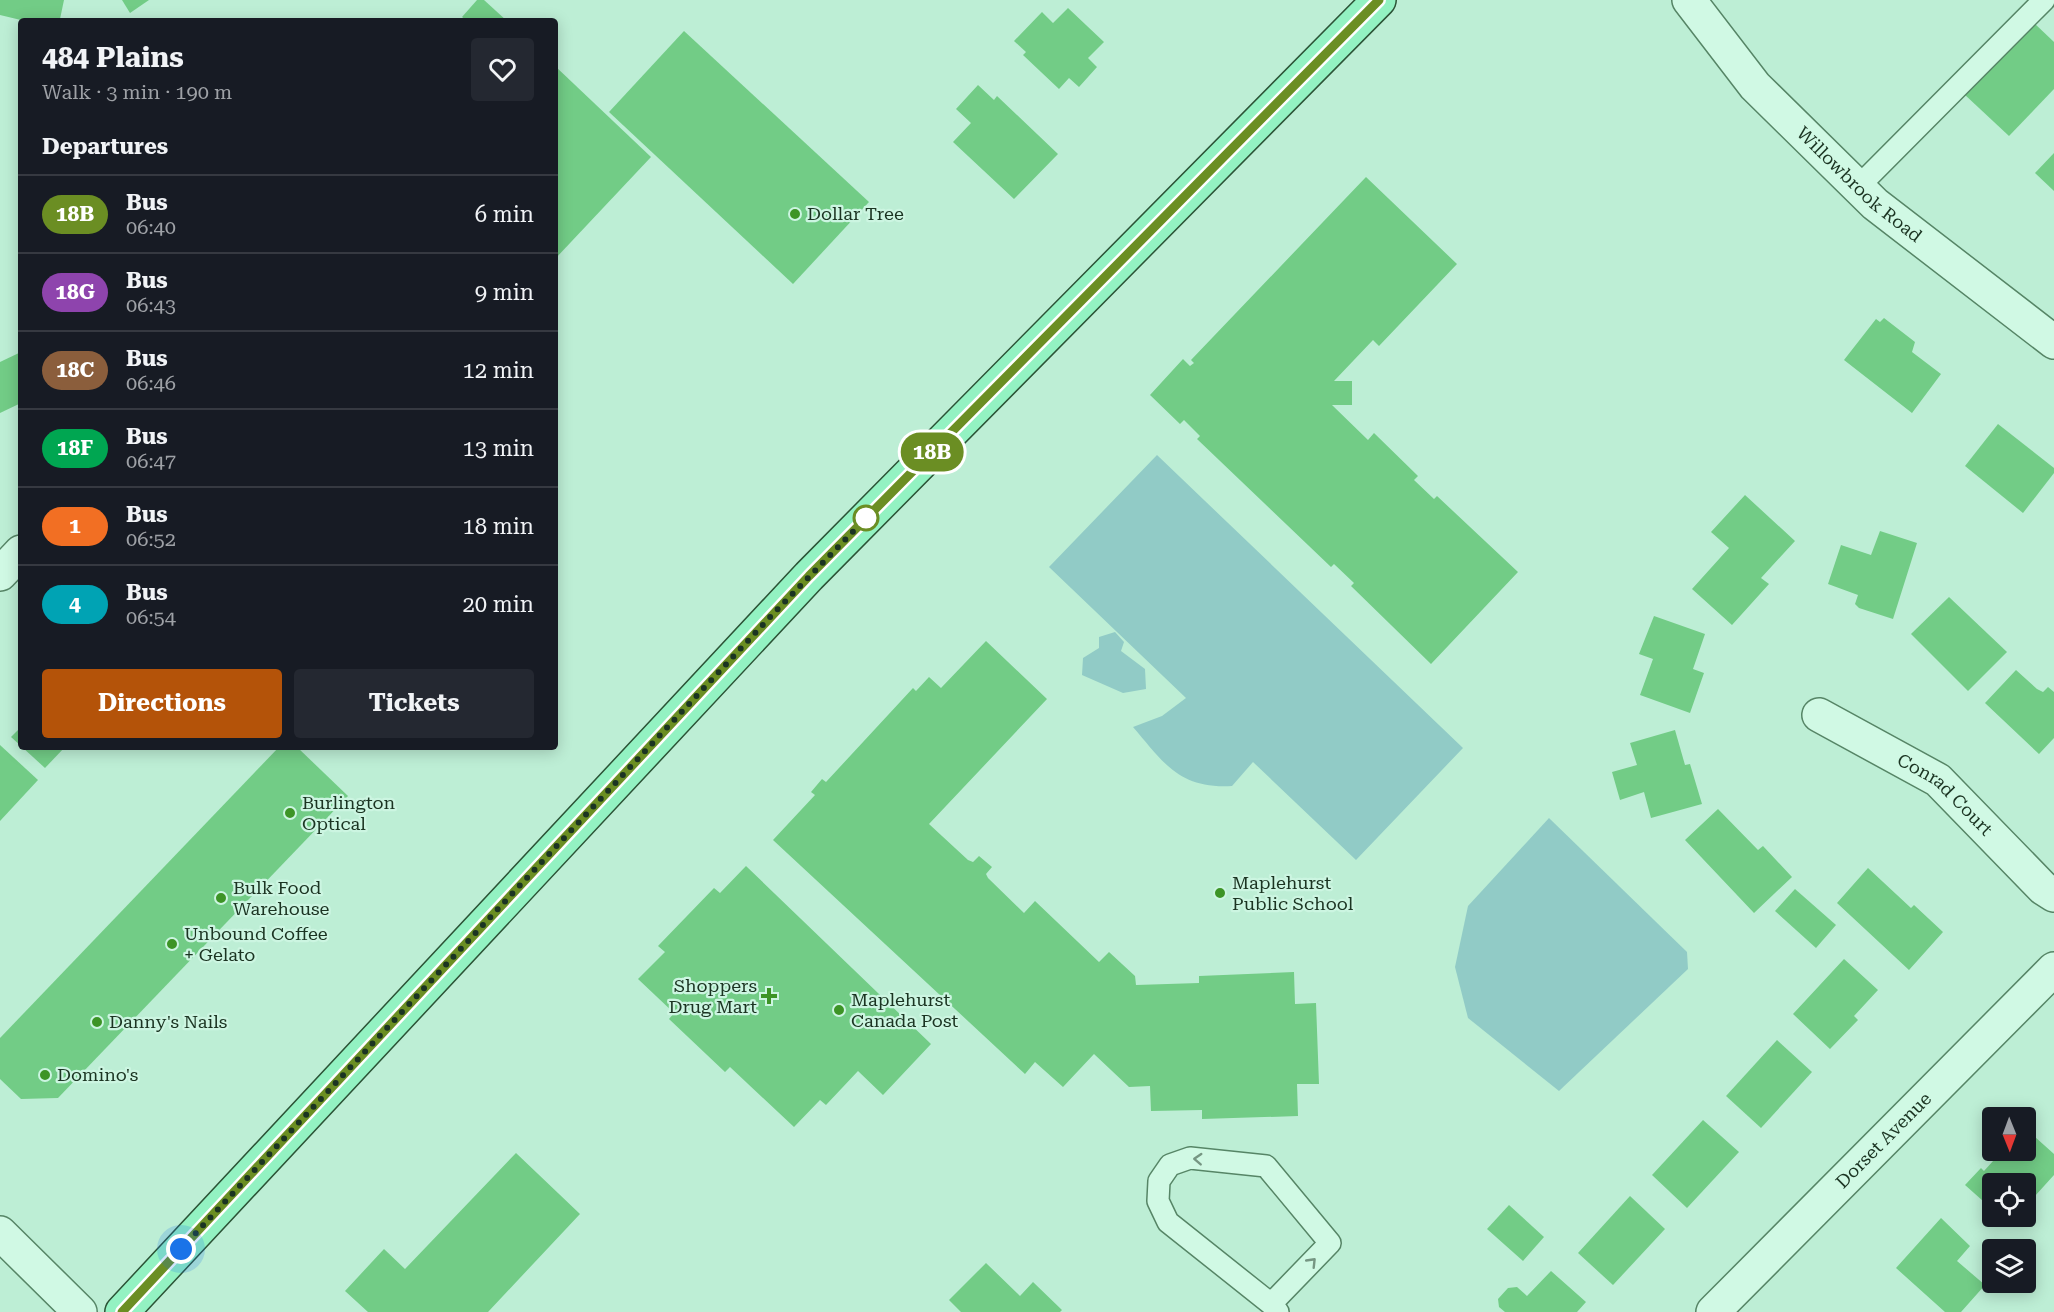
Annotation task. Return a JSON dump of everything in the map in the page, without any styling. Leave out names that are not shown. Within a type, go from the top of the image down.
[{"type":"main road","points":[[122,1312],[802,584],[1379,0]]},
{"type":"street","name":"Willowbrook Road","points":[[1689,0],[1755,86],[1875,204],[2054,342]]},
{"type":"street","points":[[0,574],[18,555]]},
{"type":"street","name":"Conrad Court","points":[[1819,715],[1938,780],[2043,888],[2054,895]]},
{"type":"street","name":"Dorset Avenue","points":[[1713,1312],[2054,969]]},
{"type":"street","points":[[0,1233],[80,1312]]},
{"type":"lane","points":[[1858,187],[2044,0]]},
{"type":"lane","points":[[1190,1158],[1266,1166],[1330,1243],[1274,1308],[1168,1222],[1158,1202],[1159,1181],[1170,1165],[1190,1158]]},
{"type":"shaded area","points":[[1157,455],[1463,748],[1356,860],[1253,762],[1232,786],[1214,786],[1186,778],[1164,762],[1133,727],[1162,716],[1186,698],[1049,567]]},
{"type":"shaded area","points":[[1115,632],[1124,642],[1121,651],[1145,669],[1146,689],[1123,693],[1082,675],[1083,658],[1099,648],[1099,637]]},
{"type":"shaded area","points":[[1549,818],[1687,952],[1688,969],[1559,1091],[1468,1018],[1455,967],[1468,906]]},
{"type":"building","points":[[0,0],[64,0],[60,18],[18,19],[0,15]]},
{"type":"building","points":[[122,0],[149,0],[130,13]]},
{"type":"building","points":[[477,0],[484,0],[504,18],[463,18]]},
{"type":"building","points":[[1068,8],[1104,42],[1088,58],[1097,67],[1079,87],[1069,78],[1059,89],[1023,55],[1026,52],[1014,41],[1042,12],[1053,23]]},
{"type":"building","points":[[2033,22],[2054,42],[2054,89],[2009,136],[1964,94]]},
{"type":"building","points":[[684,31],[869,202],[793,284],[609,112]]},
{"type":"building","points":[[558,69],[651,157],[558,256]]},
{"type":"building","points":[[978,85],[994,100],[997,96],[1058,154],[1014,199],[953,142],[971,123],[956,109]]},
{"type":"building","points":[[2054,153],[2054,191],[2035,173]]},
{"type":"building","points":[[1366,177],[1457,264],[1379,346],[1373,340],[1334,381],[1352,381],[1352,405],[1332,405],[1368,440],[1374,433],[1418,476],[1414,480],[1434,499],[1437,496],[1518,572],[1431,664],[1351,586],[1354,583],[1334,564],[1331,567],[1197,439],[1200,436],[1184,420],[1180,424],[1150,395],[1183,359],[1190,366],[1194,363],[1191,360]]},
{"type":"building","points":[[1884,318],[1915,342],[1912,352],[1941,374],[1912,413],[1844,360],[1876,319],[1880,322]]},
{"type":"building","points":[[18,353],[18,404],[0,413],[0,362]]},
{"type":"building","points":[[1998,424],[2054,468],[2054,473],[2023,513],[1965,466]]},
{"type":"building","points":[[1745,495],[1795,541],[1761,578],[1769,584],[1732,625],[1692,589],[1729,548],[1711,532]]},
{"type":"building","points":[[1880,531],[1917,543],[1893,619],[1859,608],[1855,604],[1858,595],[1828,584],[1841,545],[1871,555]]},
{"type":"building","points":[[1949,597],[2007,652],[1968,691],[1911,634]]},
{"type":"building","points":[[1654,616],[1705,634],[1693,669],[1704,673],[1690,713],[1640,695],[1653,659],[1639,654]]},
{"type":"building","points":[[986,641],[1047,699],[929,824],[968,860],[973,862],[979,856],[992,867],[986,874],[988,878],[1024,913],[1035,901],[1099,962],[1109,952],[1135,976],[1136,985],[1199,983],[1199,976],[1294,972],[1295,1004],[1316,1003],[1319,1084],[1297,1084],[1298,1116],[1202,1119],[1202,1110],[1151,1111],[1150,1086],[1129,1087],[1094,1054],[1063,1087],[1035,1062],[1025,1074],[773,840],[815,795],[811,792],[822,779],[826,782],[913,688],[916,691],[929,677],[941,688]]},
{"type":"building","points":[[2016,670],[2037,689],[2043,692],[2048,687],[2054,692],[2054,738],[2039,754],[1985,703]]},
{"type":"building","points":[[18,730],[18,743],[11,737]]},
{"type":"building","points":[[1675,730],[1685,765],[1690,764],[1702,804],[1651,818],[1644,792],[1620,800],[1612,772],[1637,765],[1630,743]]},
{"type":"building","points":[[0,745],[38,780],[0,821]]},
{"type":"building","points":[[25,750],[62,750],[45,768]]},
{"type":"building","points":[[276,750],[300,750],[348,796],[58,1098],[21,1099],[0,1079],[0,1038]]},
{"type":"building","points":[[1718,809],[1758,850],[1763,846],[1792,877],[1754,913],[1685,840]]},
{"type":"building","name":"Shoppers Drug Mart","points":[[746,866],[931,1044],[883,1095],[858,1071],[826,1105],[820,1100],[794,1127],[730,1067],[725,1072],[669,1019],[674,1013],[638,979],[665,952],[658,946],[714,888],[720,893]]},
{"type":"building","points":[[1868,868],[1911,908],[1914,905],[1943,932],[1909,970],[1837,903]]},
{"type":"building","points":[[1795,889],[1836,925],[1816,948],[1775,911]]},
{"type":"building","points":[[1844,959],[1878,990],[1854,1016],[1858,1020],[1830,1049],[1793,1014]]},
{"type":"building","points":[[1777,1040],[1812,1072],[1761,1128],[1726,1096]]},
{"type":"building","points":[[1703,1120],[1739,1152],[1687,1208],[1652,1175]]},
{"type":"building","points":[[2036,1138],[2054,1154],[2054,1175],[2036,1195],[2036,1173],[1982,1173],[1982,1200],[1965,1185],[1981,1168],[1984,1171],[1993,1161],[2036,1161]]},
{"type":"building","points":[[516,1153],[580,1214],[488,1312],[368,1312],[345,1291],[384,1249],[405,1269]]},
{"type":"building","points":[[1630,1196],[1665,1229],[1613,1285],[1578,1253]]},
{"type":"building","points":[[1509,1205],[1544,1237],[1523,1261],[1487,1229]]},
{"type":"building","points":[[1941,1218],[1970,1246],[1957,1261],[1982,1282],[1982,1288],[1961,1312],[1945,1312],[1896,1268]]},
{"type":"building","points":[[986,1263],[1020,1296],[1033,1282],[1062,1310],[1060,1312],[961,1312],[949,1300]]},
{"type":"building","points":[[1551,1271],[1586,1302],[1577,1312],[1505,1312],[1499,1307],[1498,1299],[1508,1288],[1517,1287],[1527,1296]]},
{"type":"bus line","name":"18B","points":[[122,1312],[809,576],[1379,0]]},
{"type":"place","name":"Dollar Tree","points":[[795,214]]},
{"type":"place","name":"Burlington Optical","points":[[290,813]]},
{"type":"place","name":"Maplehurst Public School","points":[[1220,893]]},
{"type":"place","name":"Bulk Food Warehouse","points":[[221,898]]},
{"type":"place","name":"Unbound Coffee + Gelato","points":[[172,944]]},
{"type":"place","name":"Shoppers Drug Mart","points":[[769,996]]},
{"type":"place","name":"Maplehurst Canada Post","points":[[839,1010]]},
{"type":"place","name":"Danny's Nails","points":[[97,1022]]},
{"type":"place","name":"Domino's","points":[[45,1075]]},
{"type":"route","points":[[181,1249],[772,615],[874,510],[866,518]]}]
